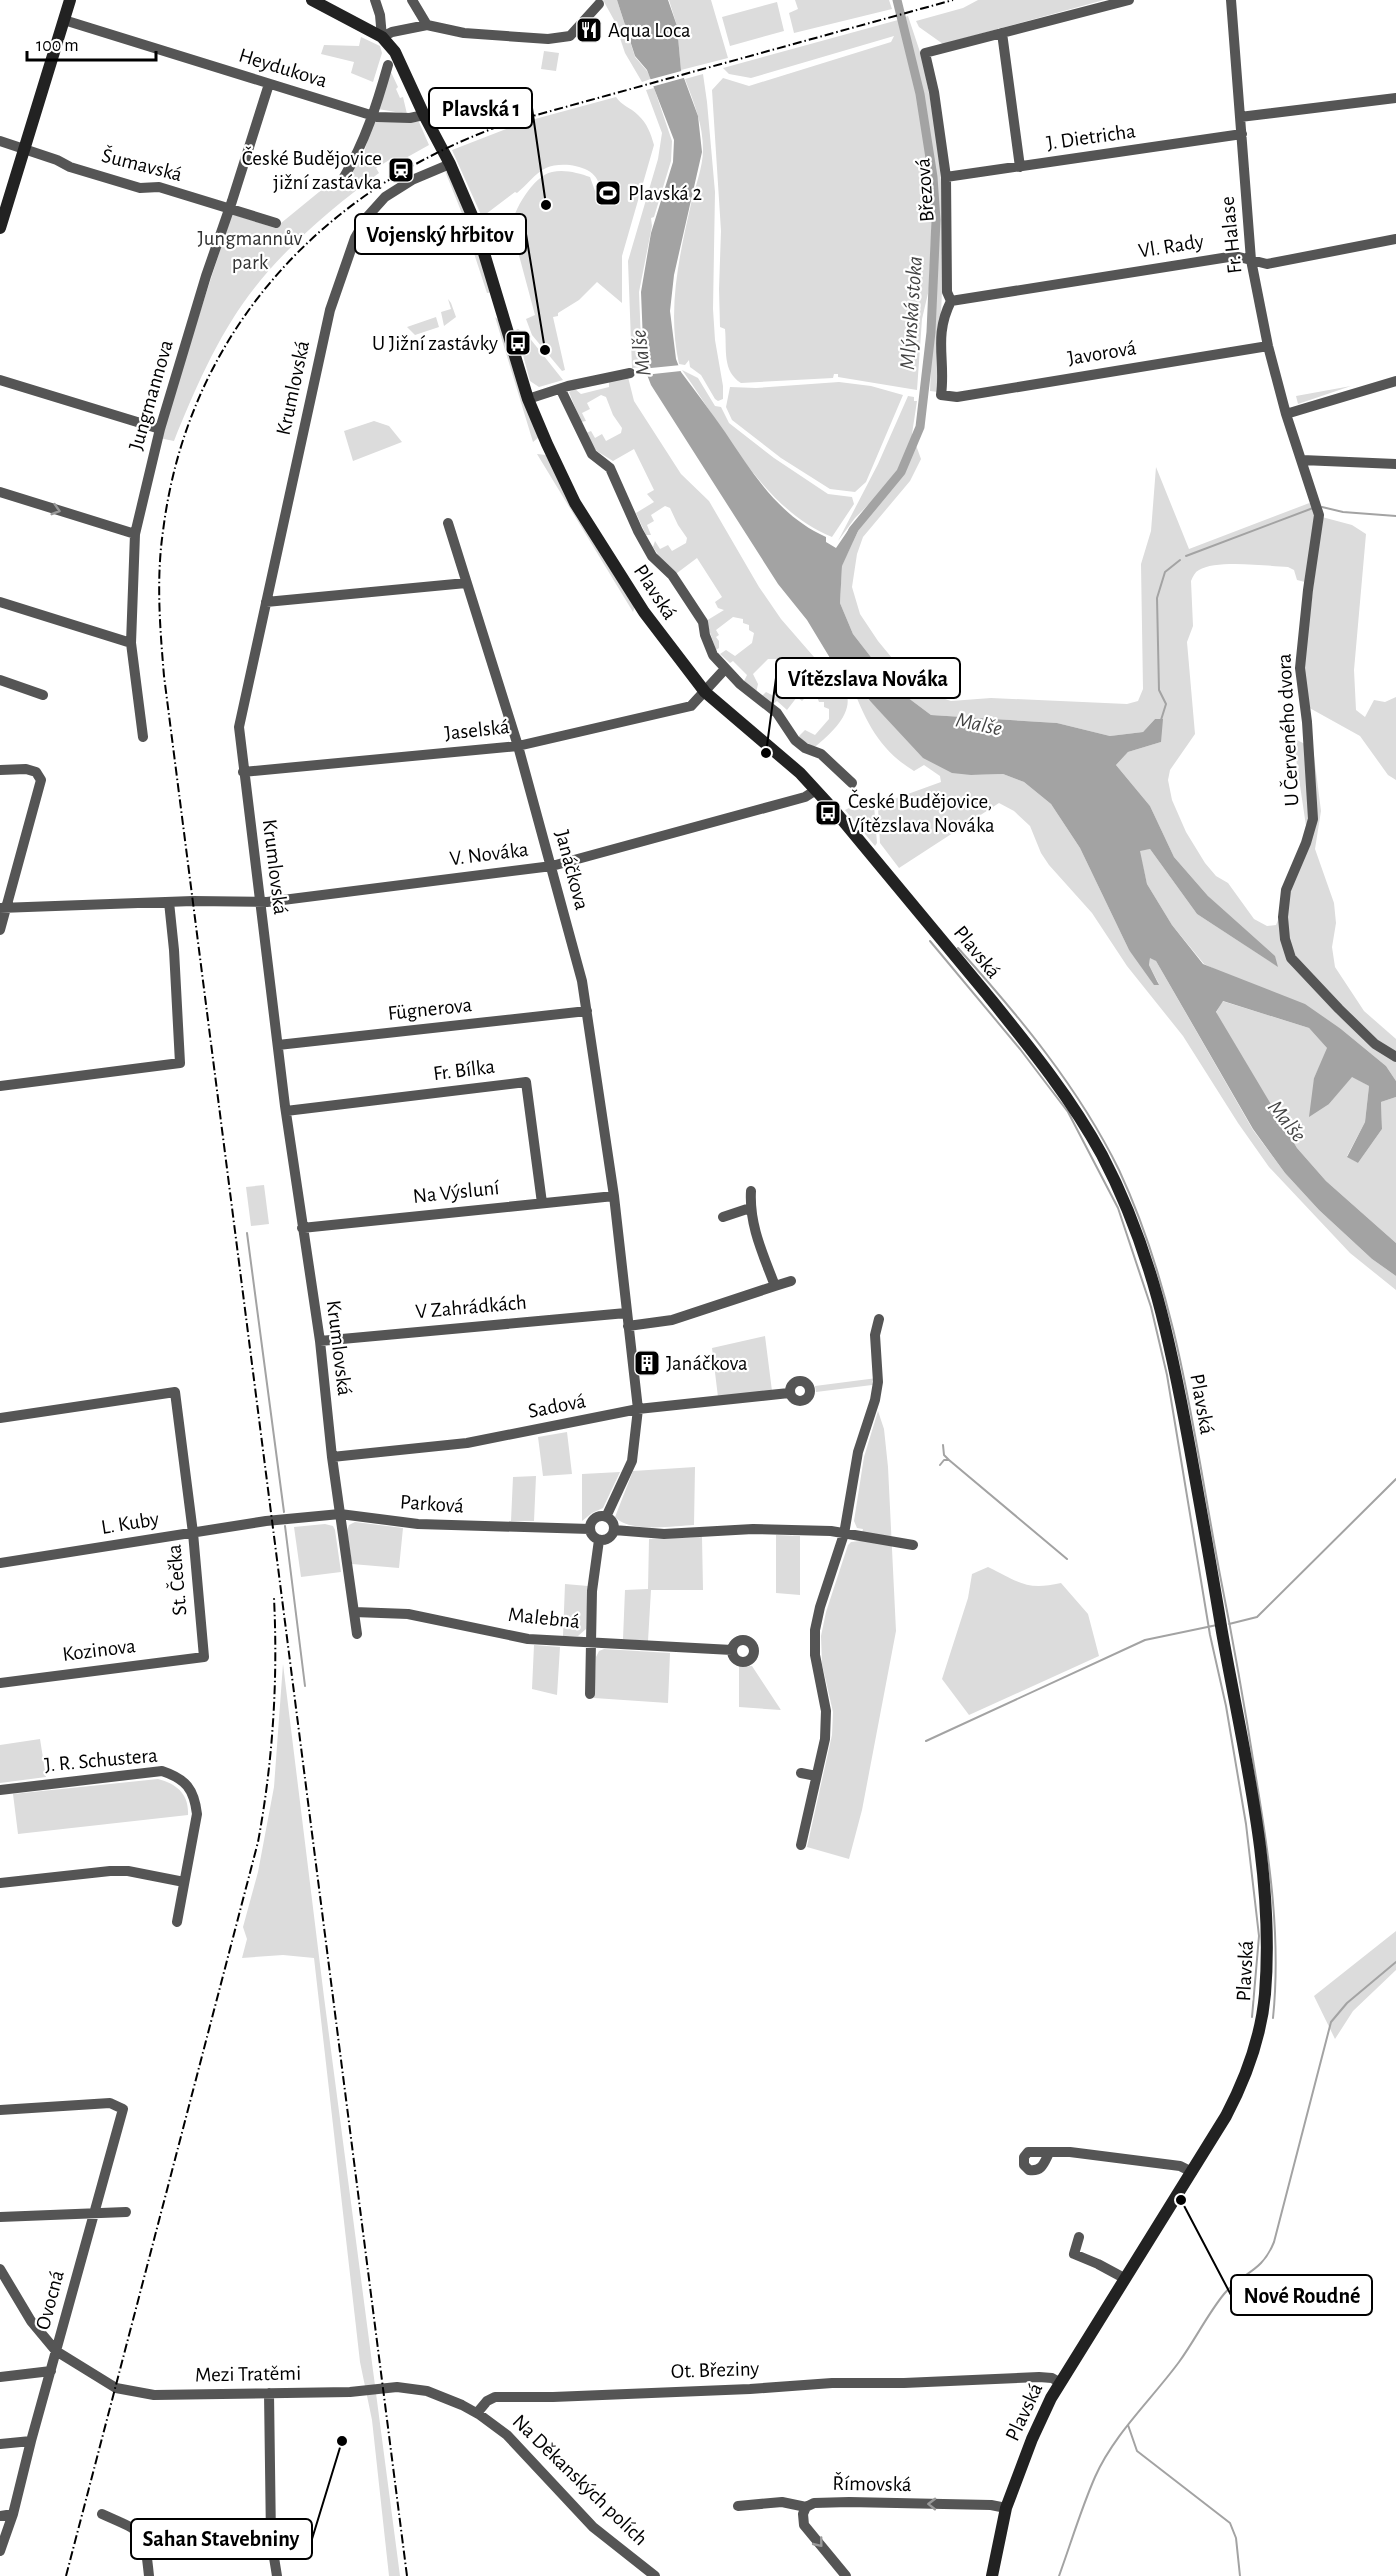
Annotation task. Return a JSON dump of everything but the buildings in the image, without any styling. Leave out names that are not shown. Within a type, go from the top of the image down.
[{"type":"street","points":[[0,228],[70,0]]},
{"type":"street","points":[[312,0],[382,37]]},
{"type":"street","points":[[375,0],[380,15],[382,37]]},
{"type":"street","points":[[412,0],[427,25]]},
{"type":"street","points":[[1020,166],[1002,33],[1129,0]]},
{"type":"street","name":"Fr. Halase","points":[[1231,0],[1251,260],[1268,346],[1286,414],[1302,460]]},
{"type":"street","points":[[382,37],[392,32],[427,25],[464,33],[549,39],[570,36],[599,4]]},
{"type":"street","name":"Heydukova","points":[[64,20],[372,115],[410,118],[424,115]]},
{"type":"street","name":"Březová","points":[[941,395],[939,345],[944,315],[951,301],[947,292],[946,177],[934,92],[925,54],[1002,33]]},
{"type":"street","name":"Plavská","points":[[382,37],[395,52],[450,164],[480,235],[528,399],[546,444],[575,503],[644,612],[705,692],[816,790],[1038,1059],[1077,1113],[1118,1185],[1150,1266],[1172,1348],[1260,1852],[1266,1906],[1265,1994],[1258,2036],[1242,2085],[1192,2172],[1059,2382],[1032,2439],[1006,2508],[992,2576]]},
{"type":"street","points":[[344,177],[357,156],[388,65]]},
{"type":"street","name":"Jungmannova","points":[[141,731],[132,643],[135,534],[160,429],[206,276],[269,84]]},
{"type":"street","points":[[1240,117],[1396,98]]},
{"type":"street","name":"J. Dietricha","points":[[946,177],[1242,134]]},
{"type":"street","name":"Šumavská","points":[[0,141],[59,160],[70,167],[140,188],[159,187],[276,223]]},
{"type":"street","name":"Krumlovská","points":[[357,1634],[332,1456],[320,1341],[286,1111],[239,727],[330,310],[355,238],[367,216],[385,197],[412,180],[450,164]]},
{"type":"street","name":"Vl. Rady","points":[[951,301],[1235,256],[1267,264],[1396,239]]},
{"type":"street","name":"Javorová","points":[[941,395],[957,397],[1268,346]]},
{"type":"street","points":[[528,399],[564,388],[630,374]]},
{"type":"street","points":[[0,380],[160,429]]},
{"type":"street","points":[[1286,414],[1396,381]]},
{"type":"street","name":"Plavská","points":[[564,388],[592,454],[610,468],[638,531],[652,556],[672,575],[703,622],[712,655],[756,698],[777,713],[795,740],[805,748],[821,754],[852,783]]},
{"type":"street","points":[[1302,460],[1396,464]]},
{"type":"street","name":"U Červeného dvora","points":[[1302,460],[1317,507],[1300,668],[1307,727],[1313,819],[1286,890],[1283,917],[1285,939],[1291,958],[1375,1044],[1396,1057]]},
{"type":"street","points":[[0,492],[135,534]]},
{"type":"street","name":"Janáčkova","points":[[448,523],[518,746],[582,981],[587,1011],[614,1196],[638,1409],[633,1461],[606,1517]]},
{"type":"street","points":[[266,602],[465,582]]},
{"type":"street","points":[[0,602],[132,643]]},
{"type":"street","name":"Jaselská","points":[[243,772],[518,746],[691,706],[725,669]]},
{"type":"street","points":[[0,680],[43,694]]},
{"type":"street","points":[[0,770],[26,769],[39,775],[40,786],[4,908],[0,930]]},
{"type":"street","name":"V. Nováka","points":[[4,908],[193,901],[260,903],[552,866],[805,797],[816,790]]},
{"type":"street","points":[[0,1086],[180,1063],[173,902]]},
{"type":"street","name":"Fügnerova","points":[[278,1046],[587,1011]]},
{"type":"street","name":"Fr. Bílka","points":[[286,1111],[526,1082],[542,1203]]},
{"type":"street","points":[[750,1191],[750,1208],[755,1234],[775,1286]]},
{"type":"street","name":"Na Výsluní","points":[[302,1228],[614,1196]]},
{"type":"street","points":[[723,1217],[750,1208]]},
{"type":"street","points":[[628,1326],[672,1320],[791,1281]]},
{"type":"street","name":"V Zahrádkách","points":[[320,1341],[626,1313]]},
{"type":"street","points":[[801,1845],[825,1739],[826,1711],[815,1655],[815,1630],[820,1607],[844,1534],[858,1452],[875,1400],[878,1382],[875,1335],[879,1319]]},
{"type":"street","name":"St. Čečka","points":[[0,1418],[175,1392],[193,1533],[204,1657]]},
{"type":"street","name":"Sadová","points":[[332,1456],[467,1443],[638,1409],[789,1393]]},
{"type":"street","name":"Parková","points":[[269,1521],[340,1514],[418,1524],[590,1528]]},
{"type":"street","points":[[606,1517],[612,1522],[614,1530],[607,1539],[599,1540],[592,1536],[590,1528],[595,1518],[606,1517]]},
{"type":"street","name":"L. Kuby","points":[[0,1563],[269,1521]]},
{"type":"street","points":[[614,1530],[664,1534],[753,1529],[831,1532],[913,1545]]},
{"type":"street","points":[[590,1694],[592,1591],[599,1540]]},
{"type":"street","name":"Malebná","points":[[354,1612],[408,1614],[528,1639],[732,1650]]},
{"type":"street","name":"Kozinova","points":[[0,1683],[204,1657]]},
{"type":"street","name":"J. R. Schustera","points":[[0,1790],[162,1771],[176,1776],[188,1786],[195,1798],[197,1814],[184,1882]]},
{"type":"street","points":[[801,1773],[816,1776]]},
{"type":"street","points":[[0,1883],[110,1871],[184,1882],[177,1922]]},
{"type":"street","name":"Ovocná","points":[[0,2110],[110,2103],[123,2109],[92,2214],[13,2514],[0,2551]]},
{"type":"street","points":[[1049,2153],[1070,2152],[1125,2158],[1180,2166],[1192,2172]]},
{"type":"street","points":[[0,2217],[126,2212]]},
{"type":"street","points":[[1078,2237],[1074,2254],[1124,2278]]},
{"type":"street","points":[[0,2269],[31,2321],[56,2351]]},
{"type":"street","name":"Mezi Tratěmi","points":[[56,2351],[116,2388],[154,2395],[350,2392],[397,2387],[427,2391],[477,2413]]},
{"type":"street","points":[[0,2377],[51,2371]]},
{"type":"street","name":"Ot. Březiny","points":[[477,2413],[487,2401],[495,2397],[553,2397],[750,2389],[832,2382],[904,2383],[1039,2378],[1052,2378],[1059,2382]]},
{"type":"street","points":[[269,2393],[271,2539],[278,2576]]},
{"type":"street","name":"Na Děkanských polích","points":[[477,2413],[507,2435],[593,2527],[655,2576]]},
{"type":"street","points":[[0,2444],[31,2441]]},
{"type":"street","name":"Římovská","points":[[738,2506],[782,2502],[806,2507],[813,2503],[849,2502],[991,2505],[1006,2508]]},
{"type":"street","points":[[806,2507],[803,2514],[804,2525],[846,2576]]},
{"type":"street","points":[[0,2516],[13,2514]]},
{"type":"street","points":[[102,2514],[137,2530],[146,2543],[149,2576]]},
{"type":"street","points":[[146,2543],[271,2539]]},
{"type":"green space","points":[[603,0],[617,0],[635,57],[651,79],[642,82],[625,53],[614,20]]},
{"type":"green space","points":[[669,0],[711,0],[728,58],[681,70],[677,26]]},
{"type":"green space","points":[[795,0],[889,0],[892,9],[794,33],[789,13],[798,9]]},
{"type":"green space","points":[[978,0],[1104,0],[943,44],[919,27],[916,21],[963,8]]},
{"type":"green space","points":[[777,2],[784,31],[730,46],[722,17]]},
{"type":"green space","points":[[908,16],[923,61],[939,147],[944,238],[938,392],[930,391],[937,219],[936,187],[920,87],[905,17]]},
{"type":"green space","points":[[898,20],[921,103],[930,173],[932,215],[929,289],[922,319],[917,390],[838,377],[838,374],[834,374],[833,378],[741,383],[728,366],[725,329],[720,327],[721,231],[712,90],[723,78],[749,86],[891,42],[894,36],[751,78],[729,74],[723,68]]},
{"type":"green space","points":[[361,37],[380,46],[382,53],[373,82],[351,73],[354,62],[321,54],[324,45],[359,46]]},
{"type":"green space","points":[[544,51],[559,53],[556,71],[541,69]]},
{"type":"green space","points":[[390,70],[398,87],[396,89],[400,98],[403,97],[407,114],[378,109]]},
{"type":"green space","points":[[703,74],[715,192],[713,309],[715,340],[723,386],[723,399],[718,401],[701,375],[690,367],[689,360],[685,365],[679,364],[674,324],[676,284],[682,244],[703,157],[700,122],[685,79]]},
{"type":"green space","points":[[654,88],[672,141],[671,161],[654,217],[651,218],[652,226],[639,292],[642,367],[632,368],[628,261],[658,159],[662,133],[646,90]]},
{"type":"green space","points":[[616,97],[644,122],[654,145],[622,256],[622,303],[597,282],[579,300],[558,313],[558,316],[553,317],[565,370],[562,371],[532,335],[526,319],[535,315],[513,233],[488,241],[487,238],[511,228],[525,195],[545,175],[561,171],[590,177],[595,191],[599,190],[598,182],[595,176],[580,167],[562,165],[546,168],[517,193],[515,192],[482,217],[452,150],[524,122]]},
{"type":"green space","name":"Jungmannův park","points":[[373,122],[419,122],[429,145],[395,164],[391,159],[376,168],[379,173],[327,214],[263,277],[237,312],[216,347],[174,441],[159,438],[232,214],[275,228],[363,156]]},
{"type":"green space","points":[[445,171],[468,217],[465,221]]},
{"type":"green space","points":[[470,225],[493,292],[487,293],[465,226]]},
{"type":"green space","points":[[448,299],[456,317],[444,326],[441,312],[451,309]]},
{"type":"green space","points":[[436,317],[439,327],[415,335],[407,327]]},
{"type":"green space","points":[[495,317],[500,321],[539,437],[533,442]]},
{"type":"green space","points":[[516,330],[528,336],[563,380],[539,387],[530,381],[520,344],[522,343]]},
{"type":"green space","points":[[682,370],[698,378],[715,406],[721,407],[729,423],[774,458],[828,494],[852,497],[854,504],[832,537],[807,524],[765,487],[747,465]]},
{"type":"green space","points":[[628,377],[634,401],[681,474],[709,501],[759,587],[781,619],[847,695],[846,710],[839,724],[816,746],[813,747],[798,737],[805,730],[815,735],[829,719],[829,709],[824,707],[824,702],[819,702],[817,697],[806,697],[802,701],[797,697],[787,710],[777,701],[773,704],[761,697],[766,692],[776,697],[791,682],[791,671],[786,669],[786,664],[781,664],[779,659],[768,659],[753,674],[758,684],[756,693],[744,681],[747,675],[733,661],[730,663],[720,654],[726,650],[735,656],[752,643],[754,633],[749,630],[749,625],[743,623],[743,619],[733,617],[716,630],[719,635],[716,637],[719,641],[719,648],[716,650],[706,621],[724,610],[718,608],[715,602],[722,597],[697,558],[677,573],[661,559],[653,547],[655,541],[660,549],[668,545],[672,551],[686,543],[687,538],[670,508],[665,506],[651,515],[654,521],[647,525],[651,535],[646,535],[636,513],[654,502],[647,494],[654,490],[634,449],[613,461],[595,450],[586,433],[591,431],[595,438],[602,434],[606,441],[621,433],[622,428],[613,415],[606,397],[601,395],[587,403],[590,409],[582,413],[586,421],[581,422],[569,392],[575,389],[581,394],[609,387],[609,381]]},
{"type":"green space","points":[[839,382],[871,386],[903,395],[866,482],[855,492],[830,489],[781,458],[732,420],[726,407],[730,387],[756,388]]},
{"type":"green space","points":[[1351,386],[1298,404],[1296,396]]},
{"type":"green space","points":[[908,396],[914,397],[914,401],[917,401],[912,434],[921,459],[910,481],[863,537],[857,554],[852,587],[860,614],[878,641],[906,675],[916,686],[927,693],[951,701],[991,698],[1127,704],[1138,701],[1143,689],[1141,564],[1151,531],[1156,467],[1189,549],[1312,502],[1316,513],[1305,582],[1297,580],[1294,570],[1288,567],[1256,565],[1217,565],[1199,570],[1193,576],[1191,581],[1193,626],[1187,642],[1195,734],[1170,770],[1168,780],[1172,800],[1186,832],[1205,863],[1216,876],[1228,883],[1254,919],[1267,926],[1276,925],[1304,839],[1306,826],[1293,738],[1313,748],[1321,811],[1315,849],[1334,903],[1336,923],[1332,947],[1335,967],[1364,1011],[1396,1039],[1396,1081],[1386,1066],[1341,1029],[1204,964],[1172,925],[1147,884],[1139,850],[1150,849],[1197,914],[1277,966],[1208,896],[1174,857],[1150,806],[1116,765],[1128,752],[1161,742],[1155,719],[1143,732],[1110,736],[1057,723],[931,715],[895,688],[853,634],[840,603],[842,565],[858,531],[853,530],[870,503],[855,518],[838,541],[878,464]]},
{"type":"green space","points":[[374,421],[389,426],[402,442],[353,461],[344,431]]},
{"type":"green space","points":[[537,454],[546,455],[635,606],[633,612]]},
{"type":"green space","points":[[1322,517],[1352,525],[1366,534],[1354,670],[1356,710],[1365,717],[1374,700],[1385,702],[1396,697],[1396,780],[1388,775],[1360,736],[1306,706],[1303,670]]},
{"type":"green space","points":[[851,683],[884,715],[971,775],[1003,774],[1024,782],[1051,804],[1080,848],[1129,950],[1159,984],[1149,965],[1150,957],[1156,961],[1253,1130],[1285,1173],[1319,1210],[1372,1259],[1396,1276],[1396,1290],[1350,1253],[1269,1167],[1183,1036],[1127,966],[1092,913],[1049,865],[1041,853],[1030,826],[1014,811],[999,803],[899,868],[880,843],[878,808],[883,803],[941,782],[940,776],[924,765],[914,771],[891,754],[868,722]]},
{"type":"green space","points":[[874,805],[877,843],[875,846],[845,810],[853,806]]},
{"type":"green space","points":[[1222,1001],[1309,1028],[1328,1049],[1314,1078],[1329,1104],[1352,1076],[1369,1086],[1365,1122],[1347,1156],[1358,1163],[1382,1129],[1381,1102],[1396,1097],[1396,1243],[1326,1181],[1297,1148],[1216,1013]]},
{"type":"green space","points":[[264,1185],[269,1224],[251,1226],[246,1187]]},
{"type":"green space","points":[[765,1336],[772,1391],[718,1397],[712,1348]]},
{"type":"green space","points":[[877,1378],[880,1384],[816,1392],[815,1386]]},
{"type":"green space","points":[[878,1411],[884,1429],[888,1467],[896,1631],[862,1810],[849,1859],[807,1847],[832,1735],[833,1712],[822,1664],[821,1636],[826,1612],[848,1545],[851,1542],[860,1541],[863,1529],[857,1528],[854,1521],[864,1457]]},
{"type":"green space","points":[[567,1432],[572,1474],[543,1476],[538,1437]]},
{"type":"green space","points":[[695,1467],[694,1525],[641,1527],[622,1522],[615,1517],[633,1471]]},
{"type":"green space","points":[[620,1472],[603,1508],[582,1521],[582,1474]]},
{"type":"green space","points":[[536,1476],[534,1521],[511,1521],[513,1477]]},
{"type":"green space","points":[[355,1522],[403,1528],[399,1568],[352,1564],[347,1531],[349,1525]]},
{"type":"green space","points":[[325,1524],[333,1526],[335,1530],[341,1572],[301,1577],[294,1527]]},
{"type":"green space","points":[[776,1535],[800,1536],[800,1595],[776,1593]]},
{"type":"green space","points":[[702,1537],[703,1590],[651,1590],[648,1641],[623,1639],[625,1590],[648,1589],[649,1539]]},
{"type":"green space","points":[[988,1567],[1023,1584],[1039,1586],[1061,1583],[1088,1614],[1099,1656],[969,1715],[942,1679],[968,1598],[972,1574]]},
{"type":"green space","points":[[565,1584],[588,1586],[586,1629],[578,1636],[563,1636]]},
{"type":"green space","points":[[534,1645],[560,1647],[557,1695],[532,1689]]},
{"type":"green space","points":[[604,1649],[670,1653],[668,1703],[594,1698],[596,1657],[599,1651]]},
{"type":"green space","points":[[283,1664],[400,2576],[389,2576],[372,2420],[360,2362],[314,1958],[283,1955],[242,1958],[247,1939],[243,1927],[258,1872],[274,1787]]},
{"type":"green space","points":[[752,1666],[781,1710],[739,1707],[739,1667]]},
{"type":"green space","points":[[40,1739],[46,1777],[0,1783],[0,1745]]},
{"type":"green space","points":[[158,1779],[171,1784],[180,1791],[186,1801],[188,1815],[18,1834],[13,1794]]},
{"type":"green space","points":[[1396,1931],[1396,1970],[1353,2011],[1335,2039],[1314,1996]]},
{"type":"water","name":"Malše","points":[[617,0],[668,0],[677,26],[681,70],[698,116],[702,152],[674,275],[670,311],[676,359],[681,372],[757,478],[794,518],[826,537],[826,542],[836,548],[849,529],[858,531],[842,566],[840,603],[853,634],[895,688],[931,715],[1057,723],[1110,736],[1143,732],[1155,719],[1163,719],[1161,742],[1128,752],[1116,765],[1150,806],[1174,857],[1208,896],[1275,956],[1278,967],[1197,914],[1150,849],[1140,851],[1147,884],[1172,925],[1203,964],[1305,1004],[1341,1029],[1386,1066],[1396,1081],[1396,1097],[1381,1102],[1382,1129],[1358,1163],[1347,1157],[1365,1122],[1369,1086],[1352,1077],[1329,1104],[1309,1117],[1314,1078],[1327,1048],[1309,1028],[1223,1001],[1216,1012],[1297,1148],[1326,1181],[1396,1243],[1396,1276],[1372,1259],[1319,1210],[1285,1173],[1253,1129],[1156,961],[1150,958],[1149,965],[1159,985],[1154,985],[1129,950],[1080,848],[1051,804],[1024,782],[1003,774],[952,773],[923,758],[830,658],[807,620],[778,584],[651,385],[644,367],[641,292],[651,233],[673,162],[674,140],[647,70],[635,56]]},
{"type":"pier","points":[[685,70],[687,77],[651,87],[648,80]]},
{"type":"pier","points":[[681,365],[681,371],[644,375],[641,369]]},
{"type":"waterway","name":"Mlýnská stoka","points":[[849,539],[853,530],[901,472],[920,427],[931,332],[936,220],[933,177],[920,94],[897,0]]},
{"type":"waterway","points":[[1322,507],[1343,512],[1396,516]]},
{"type":"waterway","points":[[1186,556],[1313,508]]},
{"type":"waterway","points":[[1161,720],[1166,704],[1159,690],[1157,598],[1165,572],[1180,560]]},
{"type":"waterway","points":[[930,941],[1020,1049],[1068,1112],[1118,1208],[1151,1307],[1167,1375],[1210,1635],[1226,1706],[1246,1824],[1259,1936],[1252,2017]]},
{"type":"waterway","points":[[958,948],[1025,1027],[1086,1110],[1119,1170],[1140,1219],[1156,1268],[1170,1319],[1192,1421],[1262,1813],[1275,1930],[1273,2018]]},
{"type":"waterway","points":[[247,1233],[284,1512]]},
{"type":"waterway","points":[[943,1445],[944,1455],[949,1460],[1067,1559]]},
{"type":"waterway","points":[[940,1465],[944,1460],[949,1460]]},
{"type":"waterway","points":[[1229,1624],[1257,1617],[1396,1479]]},
{"type":"waterway","points":[[285,1526],[305,1686]]},
{"type":"waterway","points":[[926,1741],[1145,1640],[1217,1625]]},
{"type":"waterway","points":[[1059,2576],[1090,2489],[1112,2446],[1179,2362],[1224,2294],[1257,2266],[1269,2252],[1274,2242],[1331,2022],[1347,2003],[1396,1962]]},
{"type":"waterway","points":[[1128,2425],[1137,2451],[1230,2523],[1236,2538],[1240,2576]]},
{"type":"railway","points":[[407,2576],[164,676],[160,622],[160,568],[163,531],[177,459],[202,392],[235,331],[276,276],[325,227],[381,185],[443,150],[511,122],[953,0]]},
{"type":"railway","points":[[66,2576],[258,1842],[271,1751],[275,1659],[274,1598]]},
{"type":"place","name":"Aqua Loca","points":[[589,30]]},
{"type":"place","name":"České Budějovice jižní zastávka","points":[[401,170]]},
{"type":"place","name":"Plavská 2","points":[[608,193]]},
{"type":"place","name":"Plavská 1","points":[[546,205]]},
{"type":"place","name":"U Jižní zastávky","points":[[518,343]]},
{"type":"place","name":"Vojenský hřbitov","points":[[545,350]]},
{"type":"place","name":"Vítězslava Nováka","points":[[766,753]]},
{"type":"place","name":"České Budějovice, Vítězslava Nováka","points":[[828,813]]},
{"type":"place","name":"Janáčkova","points":[[647,1363]]},
{"type":"place","name":"Nové Roudné","points":[[1181,2200]]},
{"type":"place","name":"Sahan Stavebniny","points":[[342,2441]]}]
